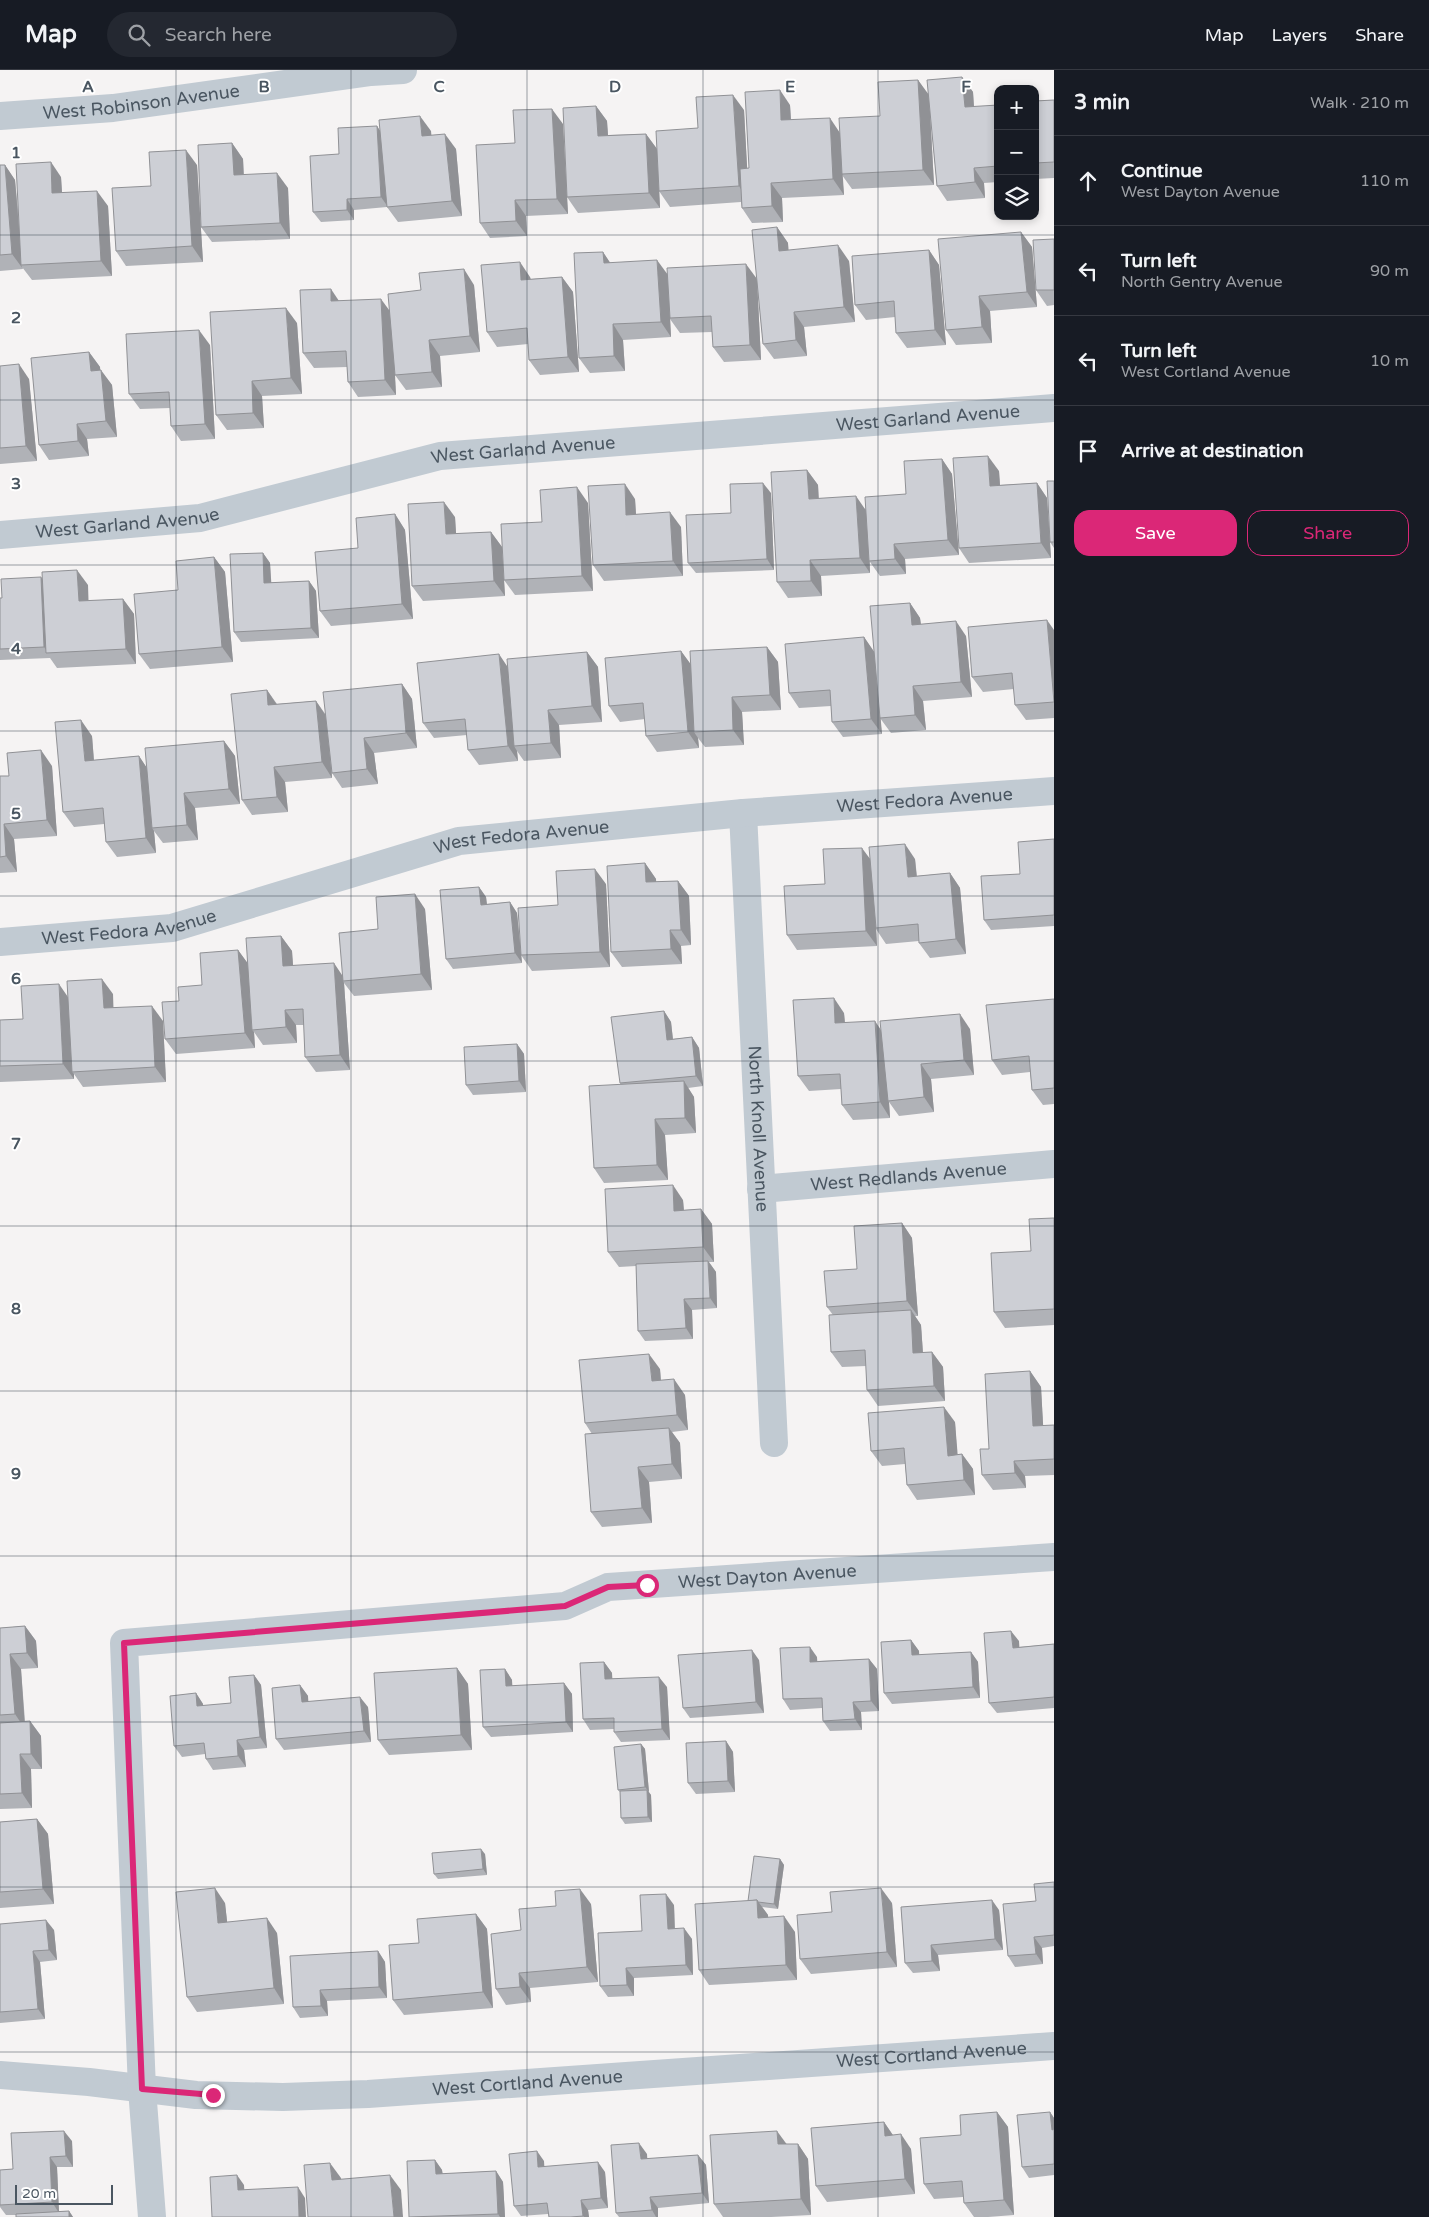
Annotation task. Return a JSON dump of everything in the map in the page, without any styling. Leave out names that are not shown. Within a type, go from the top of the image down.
[{"type":"street","name":"West Robinson Avenue","points":[[0,116],[113,108],[403,70]]},
{"type":"street","name":"West Garland Avenue","points":[[0,535],[200,518],[440,456],[1054,408]]},
{"type":"street","name":"West Fedora Avenue","points":[[0,942],[172,928],[459,841],[743,813],[1054,792]]},
{"type":"street","name":"North Knoll Avenue","points":[[743,813],[774,1443]]},
{"type":"street","name":"West Redlands Avenue","points":[[761,1189],[1054,1164]]},
{"type":"street","name":"West Dayton Avenue","points":[[142,2089],[124,1643],[565,1606],[608,1587],[1054,1557]]},
{"type":"street","name":"West Cortland Avenue","points":[[0,2075],[215,2095],[283,2097],[368,2094],[1054,2046]]},
{"type":"street","points":[[142,2089],[152,2217]]},
{"type":"building","points":[[962,77],[965,107],[994,105],[994,166],[974,168],[975,182],[937,186],[927,80]]},
{"type":"building","points":[[918,80],[923,170],[842,174],[839,118],[880,116],[878,82]]},
{"type":"building","points":[[780,90],[781,120],[830,118],[833,179],[771,183],[772,206],[742,208],[740,169],[749,168],[745,92]]},
{"type":"building","points":[[733,95],[739,186],[659,191],[656,131],[698,128],[696,97]]},
{"type":"building","points":[[1054,100],[1054,162],[1039,163],[1039,101]]},
{"type":"building","points":[[596,106],[598,136],[646,134],[649,193],[567,197],[563,108]]},
{"type":"building","points":[[552,109],[557,199],[515,200],[516,221],[480,223],[476,145],[515,143],[513,110]]},
{"type":"building","points":[[420,116],[422,136],[445,134],[452,201],[387,207],[379,120]]},
{"type":"building","points":[[377,126],[381,197],[347,199],[347,210],[313,212],[310,156],[339,154],[338,128]]},
{"type":"building","points":[[232,143],[234,175],[277,173],[280,223],[201,227],[198,145]]},
{"type":"building","points":[[186,150],[192,246],[116,251],[112,188],[151,186],[149,152]]},
{"type":"building","points":[[51,162],[52,193],[97,191],[101,261],[21,265],[16,164]]},
{"type":"building","points":[[0,165],[5,165],[12,254],[0,255]]},
{"type":"building","points":[[777,227],[779,251],[838,245],[844,307],[794,312],[796,340],[763,344],[752,230]]},
{"type":"building","points":[[1021,232],[1027,292],[979,296],[982,327],[946,330],[938,239]]},
{"type":"building","points":[[1054,239],[1054,290],[1036,290],[1033,240]]},
{"type":"building","points":[[929,250],[935,330],[896,333],[894,301],[855,305],[852,256]]},
{"type":"building","points":[[603,252],[604,263],[657,260],[661,322],[613,324],[614,356],[579,358],[574,253]]},
{"type":"building","points":[[520,262],[521,280],[562,277],[568,357],[529,360],[527,328],[487,332],[481,265]]},
{"type":"building","points":[[746,264],[750,345],[713,347],[711,316],[670,318],[667,268]]},
{"type":"building","points":[[464,269],[470,336],[429,340],[432,372],[395,375],[388,294],[421,290],[419,273]]},
{"type":"building","points":[[331,289],[331,301],[381,299],[385,380],[348,382],[346,351],[303,353],[300,290]]},
{"type":"building","points":[[286,308],[291,378],[252,381],[253,413],[216,415],[210,312]]},
{"type":"building","points":[[199,330],[205,424],[171,426],[169,392],[129,394],[126,334]]},
{"type":"building","points":[[89,352],[91,371],[101,370],[106,421],[77,424],[78,441],[39,445],[31,358]]},
{"type":"building","points":[[19,364],[26,446],[0,448],[0,366]]},
{"type":"building","points":[[988,456],[990,486],[1037,483],[1041,543],[959,548],[953,458]]},
{"type":"building","points":[[942,459],[948,540],[894,544],[895,559],[869,561],[865,497],[906,494],[904,461]]},
{"type":"building","points":[[807,470],[809,499],[856,496],[860,558],[810,560],[811,581],[777,582],[771,472]]},
{"type":"building","points":[[1047,481],[1054,481],[1054,542],[1050,542]]},
{"type":"building","points":[[763,483],[767,559],[688,563],[686,515],[731,513],[730,484]]},
{"type":"building","points":[[625,484],[626,515],[670,512],[673,561],[593,565],[588,486]]},
{"type":"building","points":[[577,487],[582,576],[504,580],[501,524],[542,522],[540,490]]},
{"type":"building","points":[[444,502],[446,534],[491,532],[494,581],[412,586],[408,504]]},
{"type":"building","points":[[395,514],[402,604],[320,611],[315,552],[358,548],[356,518]]},
{"type":"building","points":[[263,553],[264,583],[309,581],[311,628],[234,632],[230,554]]},
{"type":"building","points":[[214,557],[222,647],[139,654],[134,594],[178,590],[176,561]]},
{"type":"building","points":[[77,570],[79,601],[123,599],[126,649],[46,653],[42,572]]},
{"type":"building","points":[[41,577],[44,647],[0,649],[1,579]]},
{"type":"building","points":[[910,603],[912,625],[956,621],[961,682],[913,686],[915,715],[880,718],[870,606]]},
{"type":"building","points":[[1047,620],[1054,702],[1015,705],[1012,673],[972,677],[968,627]]},
{"type":"building","points":[[864,637],[871,719],[832,722],[830,690],[789,693],[785,644]]},
{"type":"building","points":[[767,647],[770,695],[732,697],[733,730],[694,732],[690,651]]},
{"type":"building","points":[[681,651],[688,732],[646,736],[643,703],[609,706],[605,658]]},
{"type":"building","points":[[587,652],[592,706],[548,710],[551,743],[514,746],[507,659]]},
{"type":"building","points":[[499,654],[508,746],[468,750],[465,719],[423,723],[417,663]]},
{"type":"building","points":[[402,684],[406,733],[364,738],[367,769],[332,773],[323,692]]},
{"type":"building","points":[[267,690],[268,705],[316,701],[322,762],[274,767],[277,797],[242,800],[231,694]]},
{"type":"building","points":[[81,720],[85,761],[139,756],[146,838],[106,842],[103,808],[63,812],[55,722]]},
{"type":"building","points":[[224,741],[229,789],[184,793],[187,825],[152,828],[145,748]]},
{"type":"building","points":[[41,750],[47,820],[4,824],[6,856],[0,857],[0,776],[9,776],[7,753]]},
{"type":"building","points":[[1054,839],[1054,915],[984,920],[981,876],[1020,874],[1018,842]]},
{"type":"building","points":[[905,844],[908,877],[950,873],[956,939],[919,943],[918,924],[876,928],[869,847]]},
{"type":"building","points":[[862,848],[866,931],[787,935],[784,886],[825,884],[823,849]]},
{"type":"building","points":[[645,863],[646,882],[678,881],[681,930],[670,930],[671,949],[611,952],[607,866]]},
{"type":"building","points":[[595,869],[600,952],[521,955],[518,908],[558,905],[556,871]]},
{"type":"building","points":[[479,887],[481,905],[510,902],[515,953],[446,959],[440,890]]},
{"type":"building","points":[[415,894],[421,974],[343,981],[339,933],[378,929],[376,897]]},
{"type":"building","points":[[281,936],[283,966],[334,963],[340,1055],[305,1057],[303,1009],[285,1010],[286,1027],[252,1030],[246,938]]},
{"type":"building","points":[[238,950],[245,1033],[165,1039],[162,1002],[179,1001],[178,987],[202,985],[200,953]]},
{"type":"building","points":[[102,979],[104,1008],[152,1006],[155,1067],[72,1072],[67,981]]},
{"type":"building","points":[[59,984],[63,1064],[0,1066],[0,1020],[23,1019],[21,986]]},
{"type":"building","points":[[834,998],[835,1023],[875,1021],[880,1102],[842,1105],[840,1074],[798,1076],[793,1000]]},
{"type":"building","points":[[1054,999],[1054,1088],[1032,1090],[1029,1056],[992,1060],[986,1005]]},
{"type":"building","points":[[664,1011],[667,1040],[692,1037],[696,1076],[620,1083],[611,1017]]},
{"type":"building","points":[[960,1014],[964,1060],[921,1064],[924,1097],[888,1101],[880,1021]]},
{"type":"building","points":[[517,1044],[519,1081],[466,1085],[464,1047]]},
{"type":"building","points":[[684,1081],[685,1118],[655,1119],[657,1165],[594,1168],[589,1086]]},
{"type":"building","points":[[673,1185],[674,1211],[701,1209],[703,1247],[608,1252],[605,1189]]},
{"type":"building","points":[[1054,1218],[1054,1309],[994,1312],[991,1253],[1031,1251],[1029,1219]]},
{"type":"building","points":[[902,1223],[907,1301],[827,1307],[824,1271],[857,1269],[854,1226]]},
{"type":"building","points":[[708,1261],[710,1298],[684,1299],[686,1328],[638,1331],[636,1264]]},
{"type":"building","points":[[911,1310],[913,1353],[932,1352],[934,1386],[867,1390],[865,1350],[831,1352],[829,1315]]},
{"type":"building","points":[[649,1354],[652,1381],[674,1379],[677,1415],[585,1423],[579,1360]]},
{"type":"building","points":[[1030,1371],[1033,1426],[1054,1425],[1054,1459],[1014,1461],[1015,1473],[982,1475],[980,1449],[989,1449],[985,1374]]},
{"type":"building","points":[[944,1407],[948,1456],[962,1454],[964,1480],[907,1485],[904,1448],[871,1451],[868,1413]]},
{"type":"building","points":[[669,1428],[672,1464],[638,1467],[642,1508],[591,1512],[585,1434]]},
{"type":"building","points":[[25,1626],[27,1653],[10,1654],[15,1714],[0,1715],[0,1628]]},
{"type":"building","points":[[1011,1631],[1013,1648],[1054,1644],[1054,1697],[989,1703],[984,1633]]},
{"type":"building","points":[[911,1640],[912,1655],[971,1652],[973,1687],[884,1693],[881,1642]]},
{"type":"building","points":[[810,1647],[810,1662],[869,1659],[871,1701],[853,1702],[855,1719],[823,1721],[822,1698],[783,1699],[780,1648]]},
{"type":"building","points":[[752,1650],[756,1702],[683,1708],[678,1655]]},
{"type":"building","points":[[604,1662],[605,1679],[659,1677],[662,1729],[614,1732],[614,1718],[583,1719],[580,1663]]},
{"type":"building","points":[[457,1668],[461,1735],[378,1740],[374,1673]]},
{"type":"building","points":[[505,1669],[506,1686],[564,1683],[566,1722],[483,1727],[480,1670]]},
{"type":"building","points":[[254,1675],[260,1737],[237,1740],[238,1756],[206,1759],[204,1743],[174,1746],[170,1696],[196,1693],[197,1706],[231,1703],[229,1677]]},
{"type":"building","points":[[300,1685],[302,1702],[360,1697],[364,1731],[276,1739],[272,1688]]},
{"type":"building","points":[[30,1721],[31,1754],[20,1754],[22,1793],[0,1794],[0,1723]]},
{"type":"building","points":[[726,1741],[728,1781],[688,1783],[686,1743]]},
{"type":"building","points":[[641,1744],[645,1787],[618,1790],[614,1747]]},
{"type":"building","points":[[647,1790],[648,1817],[621,1818],[620,1791]]},
{"type":"building","points":[[37,1819],[43,1889],[0,1892],[0,1822]]},
{"type":"building","points":[[481,1849],[483,1869],[434,1874],[432,1853]]},
{"type":"building","points":[[754,1856],[780,1859],[774,1904],[758,1902],[757,1900],[748,1901]]},
{"type":"building","points":[[1054,1882],[1054,1935],[1034,1937],[1036,1954],[1008,1956],[1003,1904],[1036,1901],[1034,1884]]},
{"type":"building","points":[[215,1888],[218,1923],[267,1918],[274,1988],[187,1997],[176,1892]]},
{"type":"building","points":[[881,1888],[887,1952],[800,1959],[797,1915],[832,1912],[830,1892]]},
{"type":"building","points":[[580,1889],[587,1967],[519,1973],[520,1987],[496,1989],[491,1934],[521,1930],[519,1909],[556,1906],[555,1891]]},
{"type":"building","points":[[666,1894],[668,1929],[684,1928],[686,1965],[626,1968],[627,1985],[600,1986],[598,1933],[642,1931],[640,1895]]},
{"type":"building","points":[[757,1900],[758,1918],[784,1916],[786,1965],[699,1970],[695,1904]]},
{"type":"building","points":[[992,1900],[995,1939],[931,1945],[932,1961],[905,1963],[901,1907]]},
{"type":"building","points":[[476,1914],[483,1992],[393,2000],[389,1945],[419,1943],[417,1919]]},
{"type":"building","points":[[46,1920],[49,1950],[33,1951],[38,2009],[0,2012],[0,1924]]},
{"type":"building","points":[[378,1951],[379,1987],[320,1990],[321,2006],[293,2007],[290,1956]]},
{"type":"building","points":[[997,2112],[1004,2200],[964,2203],[962,2181],[924,2184],[920,2138],[961,2135],[960,2115]]},
{"type":"building","points":[[1050,2112],[1052,2130],[1054,2129],[1054,2164],[1022,2167],[1017,2115]]},
{"type":"building","points":[[884,2122],[885,2136],[901,2134],[905,2179],[816,2186],[811,2128]]},
{"type":"building","points":[[64,2131],[66,2156],[50,2157],[52,2202],[0,2205],[0,2170],[13,2169],[11,2133]]},
{"type":"building","points":[[777,2131],[778,2144],[798,2144],[801,2199],[714,2204],[710,2135]]},
{"type":"building","points":[[639,2143],[641,2159],[698,2155],[702,2193],[650,2197],[652,2210],[616,2213],[611,2145]]},
{"type":"building","points":[[537,2151],[538,2167],[598,2162],[601,2198],[581,2200],[583,2216],[549,2217],[547,2203],[514,2206],[509,2154]]},
{"type":"building","points":[[435,2160],[436,2174],[496,2171],[498,2214],[409,2217],[407,2161]]},
{"type":"building","points":[[330,2163],[332,2180],[390,2175],[394,2217],[308,2217],[304,2165]]},
{"type":"building","points":[[237,2175],[238,2190],[298,2187],[299,2217],[212,2217],[210,2177]]},
{"type":"building","points":[[69,2211],[69,2217],[16,2217],[16,2214]]},
{"type":"route","points":[[213,2095],[142,2089],[124,1643],[565,1606],[608,1587],[647,1585]]}]
